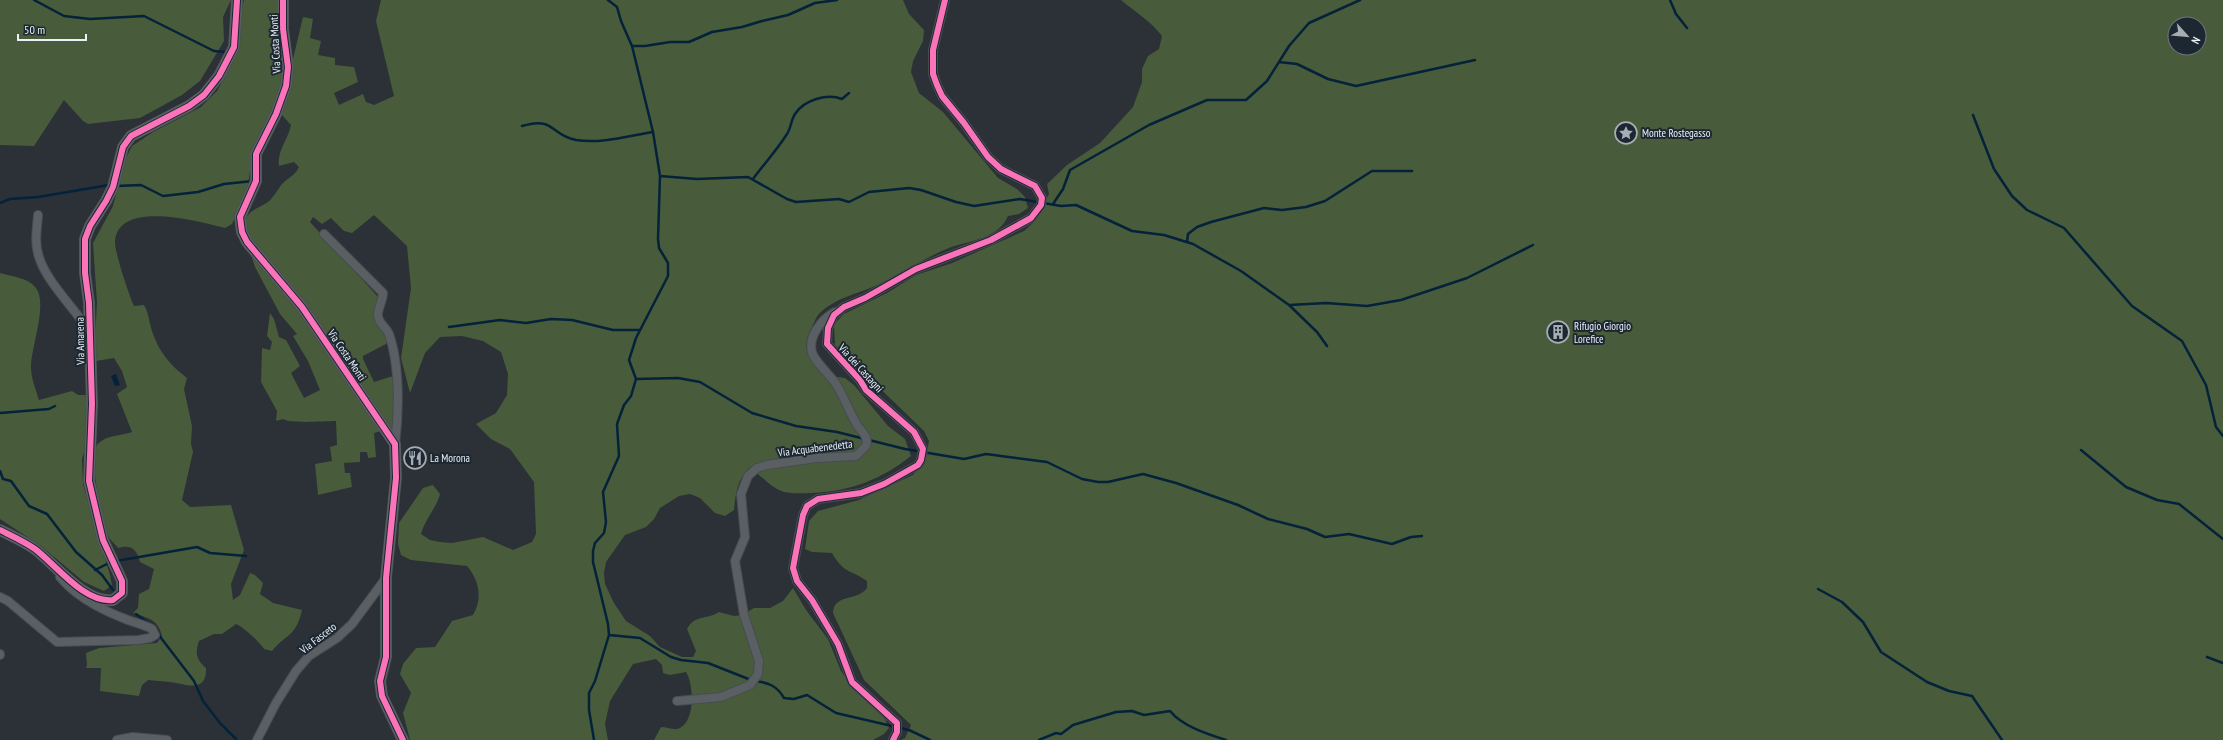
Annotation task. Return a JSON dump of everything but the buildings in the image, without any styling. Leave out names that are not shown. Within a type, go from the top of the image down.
[{"type":"street","name":"Via Amarena","points":[[0,530],[35,549],[74,585],[103,600],[113,600],[122,593],[122,581],[102,540],[89,481],[92,404],[89,303],[85,239],[90,226],[106,202],[113,187],[123,148],[131,136],[189,106],[204,95],[219,76],[234,47],[237,0]]},
{"type":"street","name":"Via Costa Monti","points":[[283,0],[283,29],[288,67],[286,86],[276,114],[256,154],[256,181],[240,217],[242,232],[247,242],[302,307],[395,444]]},
{"type":"street","name":"Via dei Castagni","points":[[894,740],[898,732],[897,723],[852,682],[838,644],[812,600],[797,581],[794,572],[803,515],[807,506],[812,502],[827,496],[862,493],[874,489],[918,465],[923,455],[922,443],[914,432],[866,390],[860,380],[827,344],[828,328],[834,315],[844,307],[865,298],[916,269],[990,240],[1031,218],[1041,205],[1042,198],[1035,186],[1001,169],[988,157],[964,123],[942,96],[933,74],[933,50],[945,0]]},
{"type":"street","points":[[38,214],[36,242],[39,258],[54,284],[89,332]]},
{"type":"street","points":[[324,234],[383,293],[383,301],[378,314],[380,324],[389,333],[393,356],[398,419],[395,444],[396,478],[386,578],[386,657],[380,681],[382,696],[404,740]]},
{"type":"street","name":"Via Acquabenedetta","points":[[677,701],[721,697],[750,685],[758,674],[759,661],[744,616],[736,561],[745,537],[741,494],[744,482],[750,473],[757,468],[767,465],[816,458],[856,456],[866,446],[865,435],[832,379],[813,354],[812,347],[814,335],[822,321],[844,307]]},
{"type":"street","points":[[0,597],[13,605],[57,642],[138,640],[150,638],[155,635],[152,629],[127,620],[84,598],[66,585],[59,576],[60,572]]},
{"type":"street","name":"Via Fasceto","points":[[257,740],[276,703],[296,670],[309,656],[337,638],[352,624],[386,578]]},
{"type":"street","points":[[117,740],[133,737],[167,740]]},
{"type":"green space","points":[[0,0],[231,0],[223,17],[224,41],[200,81],[182,95],[140,118],[88,124],[83,121],[64,100],[34,146],[0,145]]},
{"type":"green space","points":[[244,0],[279,0],[283,81],[251,163],[247,194],[232,224],[225,228],[180,218],[162,216],[145,217],[130,220],[120,228],[115,241],[115,246],[122,273],[134,306],[144,305],[155,339],[162,352],[170,363],[187,378],[184,389],[192,426],[191,444],[193,452],[182,500],[190,507],[231,505],[244,550],[231,584],[233,600],[240,595],[250,573],[255,575],[263,583],[260,594],[273,603],[302,610],[300,619],[294,630],[272,651],[264,649],[251,635],[236,624],[222,634],[214,634],[199,641],[197,656],[206,668],[203,681],[199,684],[194,686],[148,680],[142,685],[139,696],[100,691],[101,668],[86,668],[86,653],[99,648],[157,643],[162,636],[158,626],[152,620],[133,613],[138,608],[139,594],[149,589],[154,569],[140,562],[133,549],[130,547],[118,548],[110,539],[103,520],[97,491],[94,462],[97,445],[104,439],[132,432],[117,394],[127,387],[122,371],[114,358],[96,361],[94,357],[97,303],[93,243],[113,206],[125,160],[132,146],[153,132],[201,107],[217,91],[230,67],[238,46],[240,14]]},
{"type":"green space","points":[[381,0],[903,0],[909,14],[924,30],[923,41],[913,61],[911,72],[919,93],[943,112],[998,178],[1017,189],[1025,197],[1028,208],[1019,214],[1008,216],[998,230],[983,238],[949,248],[923,260],[874,287],[833,303],[825,308],[815,320],[808,335],[807,341],[810,358],[823,375],[845,378],[854,385],[888,426],[905,439],[911,456],[877,478],[853,487],[826,492],[784,492],[774,487],[749,468],[738,487],[734,510],[725,516],[715,513],[700,498],[690,494],[679,496],[660,508],[654,519],[646,527],[625,535],[606,562],[604,573],[605,584],[614,603],[626,621],[650,636],[660,647],[682,657],[693,657],[696,651],[687,629],[690,624],[697,619],[719,612],[734,616],[742,615],[754,608],[770,608],[783,601],[793,588],[806,610],[828,639],[841,671],[851,686],[885,719],[889,728],[884,734],[873,740],[654,740],[661,727],[677,729],[683,726],[688,720],[692,703],[691,685],[686,672],[670,675],[663,673],[662,665],[656,659],[633,664],[610,701],[605,724],[608,740],[410,740],[403,713],[411,693],[400,674],[403,664],[416,648],[435,647],[452,621],[473,615],[479,596],[477,583],[467,566],[411,560],[401,555],[398,544],[399,523],[423,488],[433,485],[440,494],[421,534],[430,540],[452,543],[483,537],[513,550],[532,542],[536,534],[534,482],[510,449],[491,439],[476,424],[496,413],[507,395],[508,374],[501,352],[483,341],[462,336],[440,337],[425,353],[410,393],[401,358],[411,288],[407,246],[374,215],[352,233],[344,231],[331,218],[322,224],[313,217],[310,222],[379,298],[377,321],[387,340],[386,344],[363,356],[363,359],[374,382],[393,376],[395,429],[391,433],[248,236],[245,219],[253,211],[268,202],[282,184],[294,174],[299,167],[294,162],[279,166],[281,150],[291,125],[280,113],[303,17],[313,19],[310,38],[321,41],[318,55],[335,58],[335,65],[354,67],[358,82],[334,93],[339,105],[363,94],[366,102],[374,105],[394,96],[376,21]]},
{"type":"green space","points":[[1121,0],[2223,0],[2223,740],[901,740],[905,738],[911,725],[864,680],[833,613],[834,607],[837,603],[863,592],[867,588],[867,581],[840,565],[832,553],[812,552],[805,549],[809,521],[818,511],[859,500],[913,475],[926,458],[929,441],[924,431],[835,345],[834,324],[844,314],[887,293],[916,275],[952,263],[1024,231],[1034,222],[1049,194],[1047,184],[1067,165],[1100,143],[1133,107],[1142,82],[1142,69],[1148,56],[1159,49],[1162,36],[1148,21]]},
{"type":"green space","points":[[250,252],[296,305],[381,431],[374,433],[376,457],[368,458],[367,452],[360,452],[360,462],[344,463],[345,473],[350,473],[352,487],[318,495],[315,464],[332,461],[330,447],[337,445],[336,421],[300,422],[287,421],[283,419],[276,421],[277,411],[261,382],[262,348],[270,350],[272,342],[267,336],[270,313],[274,319],[279,337],[286,340],[300,366],[291,373],[304,398],[320,390],[308,361],[293,336],[297,334],[280,314],[255,267]]},
{"type":"green space","points":[[0,273],[20,278],[32,284],[36,288],[39,295],[40,315],[31,371],[39,400],[72,391],[78,395],[86,395],[87,443],[82,459],[83,484],[112,585],[104,591],[84,582],[41,546],[0,519]]},
{"type":"water","points":[[116,374],[120,385],[115,386],[111,376]]},
{"type":"waterway","points":[[34,0],[64,16],[90,19],[144,16],[214,51],[225,52]]},
{"type":"waterway","points":[[594,740],[589,710],[589,693],[595,681],[609,635],[608,624],[593,562],[593,551],[595,543],[604,533],[606,522],[603,492],[619,456],[617,424],[624,405],[631,396],[636,379],[629,360],[636,338],[668,276],[668,263],[659,248],[658,239],[660,176],[653,132],[632,46],[621,21],[617,7],[608,0]]},
{"type":"waterway","points":[[632,46],[645,46],[670,42],[689,42],[712,32],[742,27],[788,15],[815,3],[837,0]]},
{"type":"waterway","points":[[1053,204],[1063,189],[1070,170],[1149,125],[1207,100],[1246,100],[1267,81],[1289,46],[1309,23],[1360,0]]},
{"type":"waterway","points":[[1670,0],[1676,14],[1687,28]]},
{"type":"waterway","points":[[1279,62],[1297,64],[1328,79],[1356,86],[1475,60]]},
{"type":"waterway","points":[[753,179],[783,140],[795,114],[799,109],[816,99],[823,97],[836,97],[842,99],[849,93]]},
{"type":"waterway","points":[[1973,115],[1994,169],[2012,196],[2027,210],[2064,228],[2132,306],[2182,341],[2206,385],[2216,427],[2223,436]]},
{"type":"waterway","points":[[522,126],[541,123],[552,127],[568,138],[585,141],[614,139],[653,132]]},
{"type":"waterway","points":[[1187,242],[1188,234],[1197,227],[1211,222],[1264,208],[1282,210],[1306,207],[1325,201],[1372,171],[1412,171]]},
{"type":"waterway","points":[[660,176],[697,179],[748,177],[787,199],[796,202],[839,199],[849,202],[869,192],[909,188],[921,190],[956,202],[974,206],[1020,199],[1061,206],[1076,205],[1132,231],[1164,235],[1193,244],[1241,271],[1289,305],[1317,332],[1327,346]]},
{"type":"waterway","points":[[116,186],[141,185],[163,196],[198,192],[224,184],[253,181]]},
{"type":"waterway","points":[[0,203],[10,199],[38,197],[109,185]]},
{"type":"waterway","points":[[1290,305],[1326,303],[1367,306],[1401,300],[1467,278],[1533,245]]},
{"type":"waterway","points":[[449,327],[500,320],[526,323],[551,319],[572,320],[613,330],[640,330]]},
{"type":"waterway","points":[[636,379],[678,378],[700,382],[752,413],[796,426],[837,432],[905,449],[964,459],[986,454],[1047,462],[1082,479],[1098,482],[1108,482],[1143,474],[1176,483],[1238,505],[1268,519],[1307,529],[1325,537],[1349,534],[1392,544],[1411,537],[1422,536]]},
{"type":"waterway","points":[[0,413],[49,409],[55,406]]},
{"type":"waterway","points":[[2081,450],[2126,487],[2157,500],[2179,504],[2223,539]]},
{"type":"waterway","points":[[0,471],[3,479],[11,481],[29,506],[47,514],[76,552],[102,575],[113,590]]},
{"type":"waterway","points":[[116,561],[197,547],[210,553],[246,556]]},
{"type":"waterway","points":[[95,570],[111,562]]},
{"type":"waterway","points":[[1818,589],[1842,602],[1863,622],[1881,652],[1927,682],[1949,691],[1972,696],[2002,740]]},
{"type":"waterway","points":[[136,614],[148,623]]},
{"type":"waterway","points":[[158,634],[194,681],[203,701],[220,723],[236,739]]},
{"type":"waterway","points":[[609,635],[640,638],[671,657],[681,660],[708,663],[751,680]]},
{"type":"waterway","points":[[2207,657],[2223,663]]},
{"type":"waterway","points":[[756,681],[772,686],[784,698],[794,699],[807,695],[836,713],[909,730],[930,740]]},
{"type":"waterway","points":[[1039,740],[1056,733],[1061,734],[1073,725],[1116,712],[1132,711],[1144,715],[1170,711],[1188,725],[1226,740]]},
{"type":"cycle path","points":[[0,530],[23,541],[35,549],[71,582],[92,596],[102,600],[113,600],[122,593],[122,581],[103,540],[89,481],[92,404],[89,303],[85,273],[85,239],[90,226],[113,187],[123,147],[131,136],[189,106],[204,95],[219,76],[234,47],[237,0]]},
{"type":"cycle path","points":[[283,0],[283,29],[288,67],[286,86],[276,114],[256,154],[256,181],[240,217],[242,232],[247,242],[302,307],[395,444],[396,478],[386,578],[386,657],[380,681],[382,696],[403,740]]},
{"type":"cycle path","points":[[893,740],[897,732],[897,723],[852,682],[838,644],[812,600],[797,581],[793,568],[803,515],[807,506],[818,499],[861,493],[884,484],[918,465],[921,460],[923,449],[914,432],[866,390],[860,380],[827,344],[828,328],[834,315],[844,307],[865,298],[916,269],[991,240],[1031,218],[1041,205],[1042,198],[1035,186],[1001,169],[988,157],[964,123],[942,96],[933,74],[933,50],[945,0]]},
{"type":"place","name":"Monte Rostegasso","points":[[1626,133]]},
{"type":"place","name":"Rifugio Giorgio Lorefice","points":[[1558,332]]},
{"type":"place","name":"La Morona","points":[[415,458]]}]
